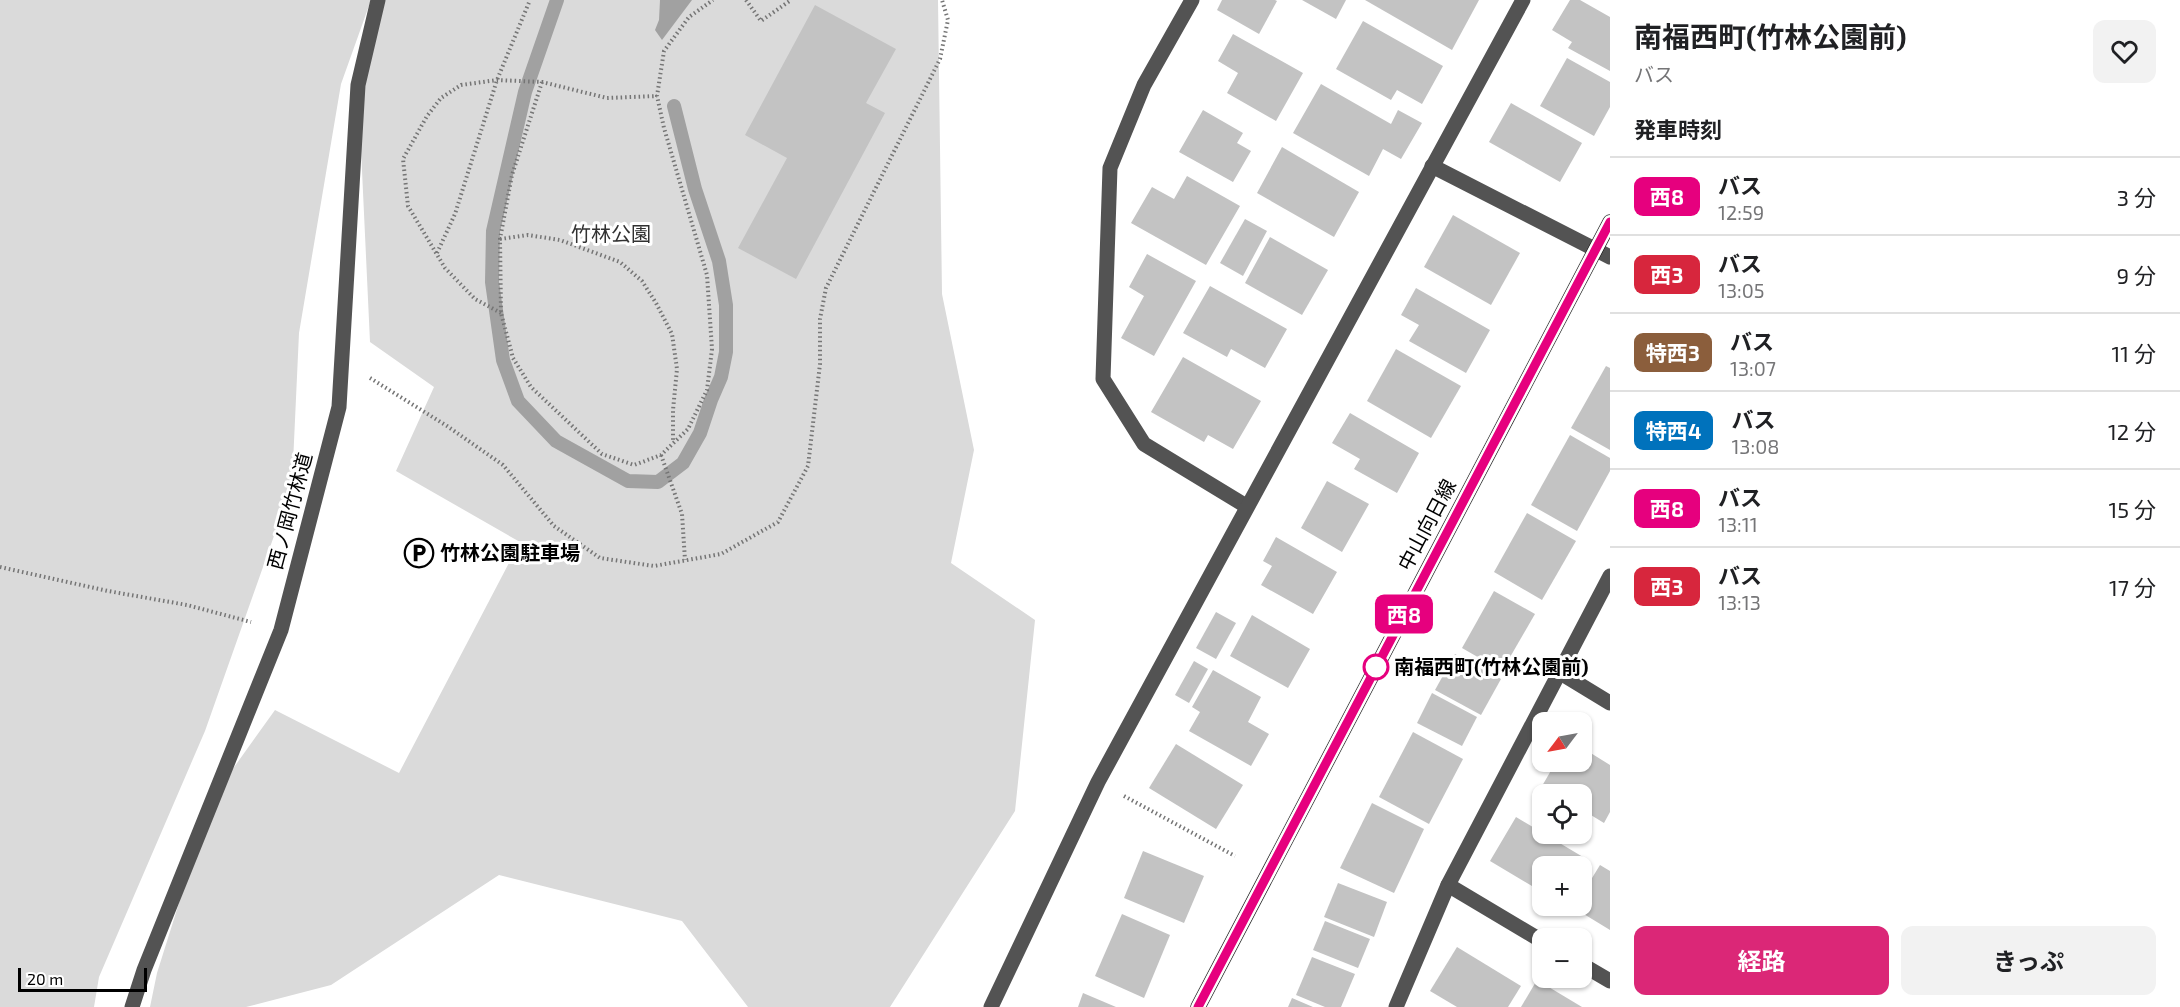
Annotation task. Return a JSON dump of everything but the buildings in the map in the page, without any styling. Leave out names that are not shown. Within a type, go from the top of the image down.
[{"type":"main road","name":"中山向日線","points":[[1198,1007],[1610,222]]},
{"type":"street","name":"西ノ岡竹林道","points":[[132,1007],[144,970],[281,630],[339,407],[358,85],[378,0]]},
{"type":"street","points":[[1192,0],[1144,85],[1110,168],[1103,379],[1144,444],[1246,506]]},
{"type":"street","points":[[992,1007],[1098,782],[1523,0]]},
{"type":"street","points":[[1432,166],[1610,257]]},
{"type":"street","points":[[1396,1007],[1448,885],[1610,576]]},
{"type":"street","points":[[1559,672],[1610,703]]},
{"type":"street","points":[[1448,885],[1532,935]]},
{"type":"street","points":[[1592,970],[1610,981]]},
{"type":"path","points":[[436,254],[456,214],[497,80],[530,0]]},
{"type":"path","points":[[542,82],[512,175],[500,239],[501,312],[513,358],[531,387],[602,454],[634,465],[661,455],[688,429],[707,390],[712,349],[707,275],[664,128],[657,96],[664,51],[689,18],[713,0]]},
{"type":"path","points":[[746,0],[761,21],[791,0]]},
{"type":"path","points":[[342,361],[447,426],[503,465],[554,526],[600,558],[654,566],[721,554],[778,522],[808,466],[820,363],[820,320],[826,288],[940,59],[948,20],[942,0]]},
{"type":"path","points":[[501,312],[475,300],[445,267],[408,206],[403,159],[427,116],[441,98],[461,85],[497,80],[542,82],[608,98],[657,96]]},
{"type":"path","points":[[500,239],[528,235],[560,240],[620,262],[642,281],[672,334],[677,369],[673,443]]},
{"type":"path","points":[[661,455],[682,514],[685,560]]},
{"type":"path","points":[[0,567],[108,591],[187,605],[281,630]]},
{"type":"path","points":[[1098,782],[1235,856]]},
{"type":"green space","points":[[0,0],[371,0],[341,84],[299,333],[292,485],[205,731],[99,977],[94,1007],[0,1007]]},
{"type":"green space","name":"竹林公園","points":[[378,0],[938,0],[942,294],[974,450],[951,563],[1035,620],[1015,811],[890,1007],[748,1007],[682,921],[499,875],[331,985],[246,1007],[150,1007],[157,973],[212,798],[275,710],[399,773],[520,542],[396,471],[434,387],[370,342],[358,85]]},
{"type":"shaded area","points":[[660,0],[692,0],[662,40],[655,30],[659,20]]},
{"type":"waterway","points":[[557,0],[525,92],[493,231],[492,282],[503,360],[518,401],[556,441],[628,481],[658,482],[683,463],[700,433],[721,377],[726,352],[726,305],[719,261],[695,189],[674,106]]},
{"type":"bus line","name":"西8","points":[[1198,1007],[1610,222]]},
{"type":"place","name":"竹林公園駐車場","points":[[419,553]]},
{"type":"place","name":"南福西町(竹林公園前)","points":[[1376,667]]}]
